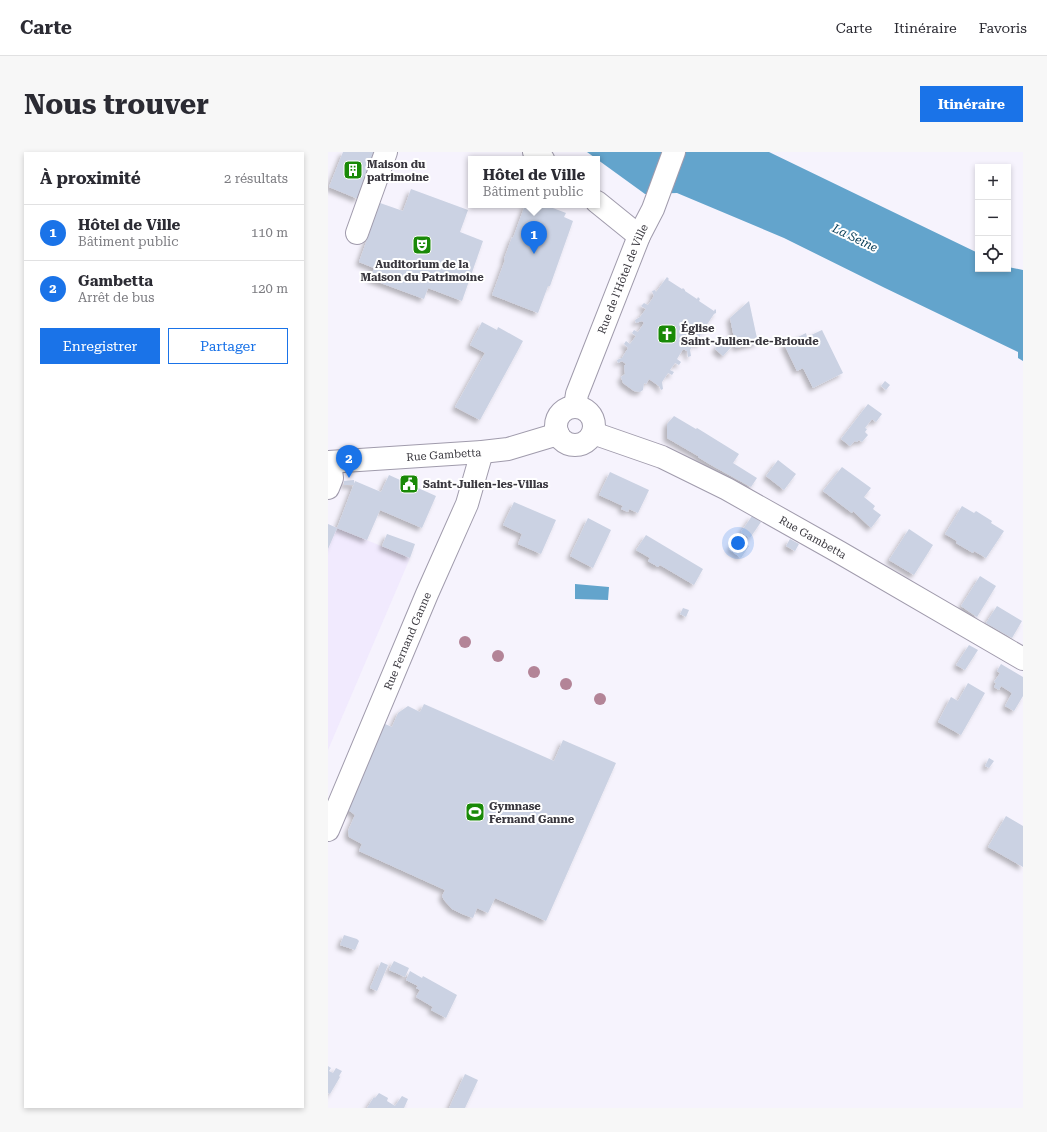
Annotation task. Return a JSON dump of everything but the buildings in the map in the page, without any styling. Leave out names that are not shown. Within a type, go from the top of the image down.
[{"type":"street","points":[[357,233],[386,152]]},
{"type":"street","name":"Rue de l'Hôtel de Ville","points":[[575,406],[578,394],[639,236],[654,209],[674,152]]},
{"type":"street","points":[[600,204],[639,236]]},
{"type":"street","points":[[575,406],[587,410],[594,420],[593,433],[585,443],[572,445],[566,443],[558,434],[556,428],[559,415],[568,407],[575,406]]},
{"type":"street","name":"Rue Gambetta","points":[[593,433],[662,457],[727,488],[1023,659]]},
{"type":"street","name":"Rue Gambetta","points":[[329,462],[508,449],[558,434]]},
{"type":"street","name":"Rue Fernand Ganne","points":[[328,830],[427,594],[467,504],[482,452]]},
{"type":"street","points":[[328,488],[332,478],[329,462]]},
{"type":"shaded area","points":[[328,524],[410,558],[328,750]]},
{"type":"water","name":"La Seine","points":[[587,152],[769,152],[975,252],[975,272],[1011,272],[1011,268],[1023,270],[1023,361],[1018,358],[1018,352],[784,238],[677,193],[645,194],[600,161],[600,156],[593,156]]},
{"type":"water","points":[[575,584],[609,587],[608,600],[575,599]]},
{"type":"place","name":"Maison du patrimoine","points":[[353,170]]},
{"type":"place","name":"Auditorium de la Maison du Patrimoine","points":[[422,245]]},
{"type":"place","name":"Hôtel de Ville","points":[[534,254]]},
{"type":"place","name":"Église Saint-Julien-de-Brioude","points":[[667,334]]},
{"type":"place","name":"Gambetta","points":[[349,478]]},
{"type":"place","name":"Saint-Julien-les-Villas","points":[[409,484]]},
{"type":"place","name":"Gymnase Fernand Ganne","points":[[475,812]]}]
